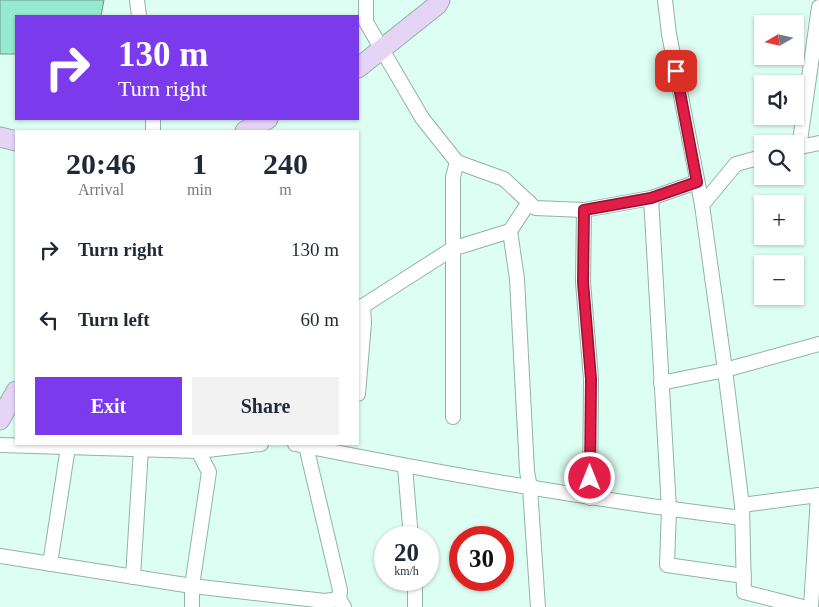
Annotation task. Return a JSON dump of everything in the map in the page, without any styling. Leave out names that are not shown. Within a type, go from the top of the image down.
[{"type":"main road","points":[[359,67],[437,5],[440,0]]},
{"type":"main road","points":[[247,130],[266,120]]},
{"type":"main road","points":[[0,138],[15,142]]},
{"type":"main road","points":[[0,420],[15,393]]},
{"type":"street","points":[[137,0],[139,15]]},
{"type":"street","points":[[366,0],[366,22],[381,49],[422,118],[457,162],[504,179],[535,208],[584,210],[651,198],[697,182]]},
{"type":"street","points":[[665,0],[668,34],[702,205],[726,370],[742,512],[744,592],[803,607]]},
{"type":"street","points":[[799,135],[819,8]]},
{"type":"street","points":[[804,146],[819,143]]},
{"type":"street","points":[[702,205],[736,164],[754,159]]},
{"type":"street","points":[[453,417],[453,177],[457,162]]},
{"type":"street","points":[[651,198],[661,353],[668,509],[667,565],[744,576]]},
{"type":"street","points":[[359,382],[364,323],[360,306],[452,249],[510,231],[529,202]]},
{"type":"street","points":[[584,210],[583,282],[591,379],[590,498]]},
{"type":"street","points":[[510,231],[517,279],[527,471],[530,488],[538,607]]},
{"type":"street","points":[[661,383],[726,370],[819,344]]},
{"type":"street","points":[[0,446],[198,451],[253,445]]},
{"type":"street","points":[[0,556],[192,586],[342,603],[300,445],[352,450],[405,466],[590,498],[668,509],[742,512],[818,495],[812,607]]},
{"type":"street","points":[[50,564],[68,447]]},
{"type":"street","points":[[133,577],[141,449]]},
{"type":"street","points":[[192,607],[192,586],[209,472],[198,451]]},
{"type":"street","points":[[405,466],[410,526]]},
{"type":"street","points":[[415,591],[415,607]]},
{"type":"building","points":[[0,0],[104,0],[101,15],[15,15],[15,54],[0,54]]},
{"type":"route","points":[[590,478],[591,379],[583,282],[584,210],[651,198],[697,182],[676,71]]}]
